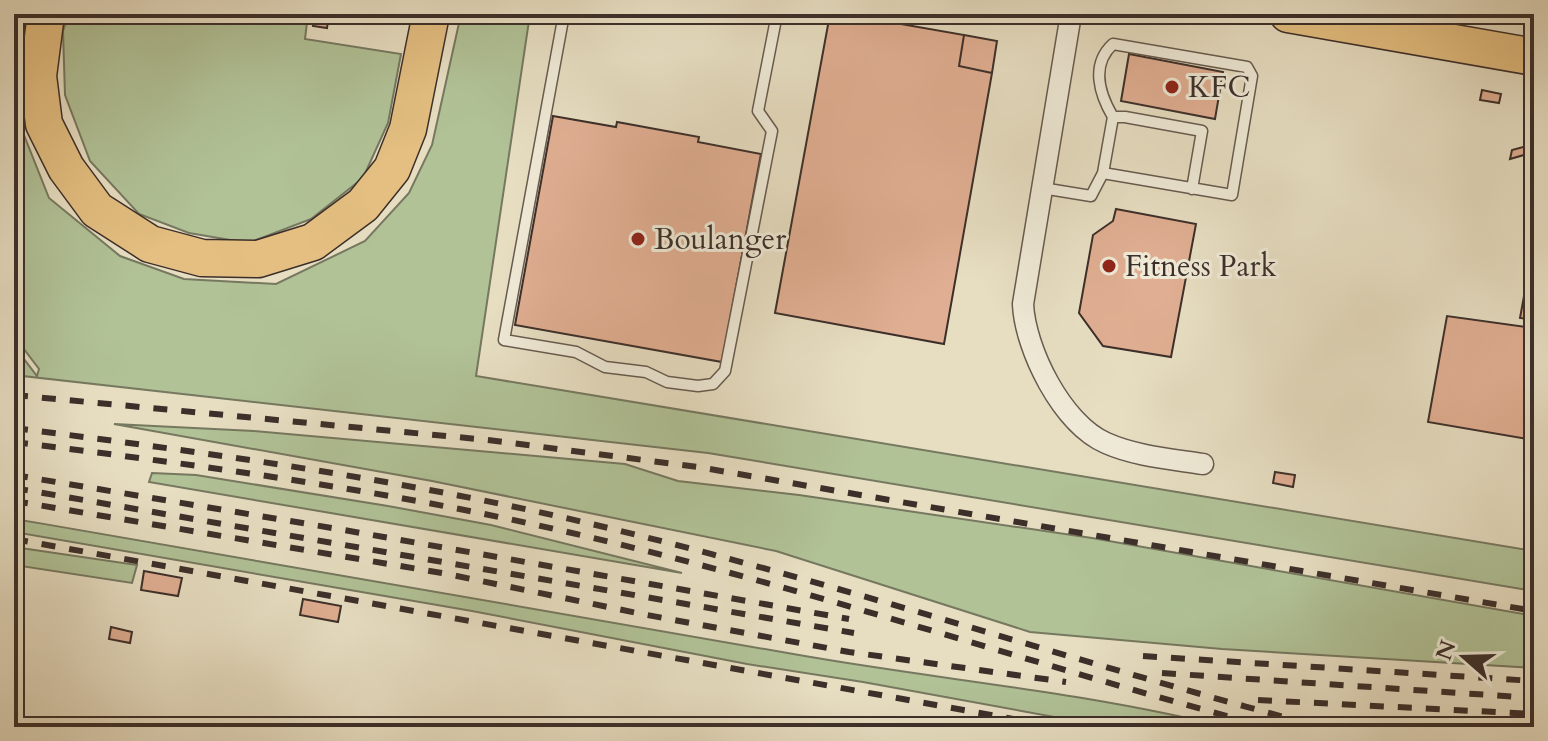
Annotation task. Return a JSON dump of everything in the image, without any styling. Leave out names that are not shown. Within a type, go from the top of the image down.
[{"type":"highway","points":[[46,14],[38,76],[44,124],[66,168],[97,210],[150,244],[202,258],[244,259],[258,259],[313,242],[363,205],[392,169],[408,129],[431,14]]},
{"type":"highway","points":[[1288,14],[1534,57]]},
{"type":"street","points":[[1071,14],[1023,304],[1024,321],[1042,369],[1058,398],[1091,435],[1105,443],[1203,464]]},
{"type":"lane","points":[[564,14],[504,340],[576,352],[605,367],[646,372],[667,382],[698,386],[713,384],[725,371],[772,131],[758,111],[777,14]]},
{"type":"lane","points":[[1042,188],[1091,196],[1103,173],[1113,117],[1101,97],[1099,74],[1105,51],[1113,44],[1247,67],[1252,76],[1232,195],[1103,173]]},
{"type":"lane","points":[[1113,117],[1202,131],[1192,189]]},
{"type":"green space","points":[[69,14],[308,14],[305,39],[401,54],[388,123],[363,178],[311,219],[248,243],[189,233],[139,214],[90,161],[65,95],[63,31]]},
{"type":"green space","points":[[461,14],[530,14],[476,376],[1534,551],[1534,591],[708,453],[14,375],[14,346],[37,376],[39,369],[14,336],[14,55],[22,130],[49,198],[120,256],[184,279],[276,284],[365,241],[409,193],[432,145]]},
{"type":"green space","points":[[114,424],[254,431],[625,464],[678,481],[799,495],[1092,538],[1534,616],[1534,668],[1222,649],[1030,632],[776,551],[432,481]]},
{"type":"green space","points":[[152,473],[196,475],[491,525],[682,573],[149,482]]},
{"type":"green space","points":[[14,519],[852,664],[1119,704],[1225,727],[1109,727],[747,664],[472,611],[14,532]]},
{"type":"green space","points":[[14,547],[137,565],[132,583],[14,565]]},
{"type":"building","points":[[315,14],[329,14],[327,28],[313,26]]},
{"type":"building","points":[[830,14],[964,35],[959,66],[992,73],[944,344],[775,313]]},
{"type":"building","points":[[964,35],[997,41],[992,73],[959,66]]},
{"type":"building","name":"KFC","points":[[1129,54],[1223,72],[1215,119],[1121,101]]},
{"type":"building","points":[[1482,90],[1501,94],[1499,103],[1480,100]]},
{"type":"building","name":"Boulanger","points":[[553,116],[616,127],[617,122],[699,137],[698,142],[761,154],[722,362],[515,325]]},
{"type":"building","points":[[1534,144],[1534,152],[1510,159],[1512,150]]},
{"type":"building","points":[[1116,209],[1196,224],[1171,357],[1103,346],[1079,313],[1093,235],[1113,221]]},
{"type":"building","points":[[1534,241],[1534,440],[1428,422],[1447,316],[1526,327],[1527,319],[1520,318]]},
{"type":"building","points":[[1275,472],[1295,475],[1293,487],[1273,483]]},
{"type":"building","points":[[144,571],[182,578],[178,596],[141,590]]},
{"type":"building","points":[[303,599],[341,606],[338,622],[300,615]]},
{"type":"building","points":[[111,627],[132,632],[130,643],[109,639]]},
{"type":"railway","points":[[14,395],[488,440],[698,467],[1534,611]]},
{"type":"railway","points":[[14,428],[382,481],[600,526],[781,573],[1322,727]]},
{"type":"railway","points":[[14,442],[375,493],[589,537],[760,581],[1268,727]]},
{"type":"railway","points":[[14,475],[849,619]]},
{"type":"railway","points":[[14,488],[854,633]]},
{"type":"railway","points":[[14,501],[442,573],[849,652],[1066,682]]},
{"type":"railway","points":[[14,539],[1058,727]]},
{"type":"railway","points":[[1143,656],[1534,681]]},
{"type":"railway","points":[[1162,673],[1534,698]]},
{"type":"railway","points":[[1258,700],[1534,714]]},
{"type":"place","name":"KFC","points":[[1172,87]]},
{"type":"place","name":"Boulanger","points":[[638,239]]},
{"type":"place","name":"Fitness Park","points":[[1109,266]]}]
